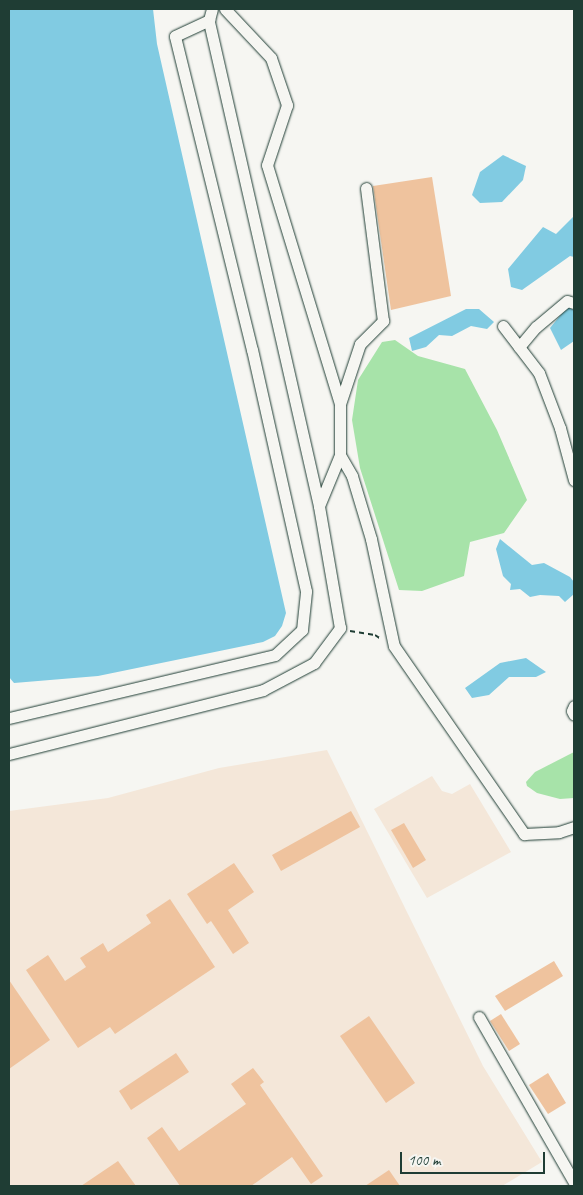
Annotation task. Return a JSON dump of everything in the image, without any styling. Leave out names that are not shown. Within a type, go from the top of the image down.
[{"type":"street","points":[[225,9],[271,58],[287,104],[267,165],[340,404],[340,455],[319,506]]},
{"type":"street","points":[[9,718],[275,655],[302,630],[306,591],[252,350],[175,36],[210,14],[319,506],[340,628],[314,663],[263,690],[9,754]]},
{"type":"street","points":[[340,404],[360,344],[383,321],[366,188]]},
{"type":"street","points":[[519,347],[536,326],[567,301],[574,303]]},
{"type":"street","points":[[503,326],[539,373],[560,428],[574,480]]},
{"type":"street","points":[[340,455],[352,476],[371,539],[394,646],[524,834],[559,832],[574,828]]},
{"type":"street","points":[[574,706],[572,711],[574,715]]},
{"type":"street","points":[[479,1017],[574,1182]]},
{"type":"path","points":[[340,628],[375,635],[394,646]]},
{"type":"shaded area","points":[[327,750],[483,1066],[542,1162],[502,1186],[9,1186],[9,811],[108,798],[219,768]]},
{"type":"shaded area","points":[[432,776],[442,791],[452,794],[470,784],[511,852],[427,898],[374,809]]},
{"type":"green space","points":[[395,340],[418,356],[465,369],[497,430],[527,500],[504,533],[470,542],[464,576],[422,591],[399,590],[360,468],[352,420],[358,380],[382,342]]},
{"type":"green space","points":[[574,752],[574,798],[560,799],[537,793],[527,786],[526,782],[535,772]]},
{"type":"water","points":[[9,9],[153,9],[157,44],[286,613],[282,626],[275,636],[263,642],[98,676],[14,683],[9,677]]},
{"type":"water","points":[[503,155],[526,166],[523,180],[502,202],[480,203],[472,195],[480,172]]},
{"type":"water","points":[[574,216],[574,257],[570,256],[522,290],[511,287],[508,269],[543,227],[556,234]]},
{"type":"water","points":[[567,307],[574,310],[574,341],[561,350],[550,328]]},
{"type":"water","points":[[466,309],[479,309],[494,322],[487,329],[471,326],[452,336],[439,335],[426,347],[412,351],[409,338]]},
{"type":"water","points":[[500,539],[532,565],[544,563],[570,577],[574,582],[574,594],[565,602],[559,596],[540,595],[530,597],[520,589],[510,590],[511,584],[503,576],[496,549]]},
{"type":"water","points":[[526,658],[546,672],[536,677],[509,677],[489,695],[472,698],[465,688],[500,663]]},
{"type":"building","points":[[432,177],[451,296],[391,310],[373,186]]},
{"type":"building","points":[[351,811],[360,827],[281,871],[272,855]]},
{"type":"building","points":[[404,823],[426,860],[413,868],[391,830]]},
{"type":"building","points":[[234,863],[254,892],[228,910],[249,943],[233,954],[211,921],[207,924],[187,894]]},
{"type":"building","points":[[170,899],[215,967],[115,1034],[110,1027],[78,1048],[26,970],[48,955],[65,981],[86,967],[80,958],[103,943],[108,952],[151,923],[146,915]]},
{"type":"building","points":[[554,961],[563,976],[505,1011],[495,996]]},
{"type":"building","points":[[9,980],[50,1040],[9,1069]]},
{"type":"building","points":[[501,1014],[520,1044],[509,1051],[490,1021]]},
{"type":"building","points":[[369,1016],[415,1083],[386,1103],[340,1036]]},
{"type":"building","points":[[176,1053],[189,1072],[131,1110],[119,1091]]},
{"type":"building","points":[[253,1068],[264,1082],[260,1085],[323,1176],[311,1184],[292,1157],[251,1186],[180,1186],[147,1138],[162,1127],[179,1151],[246,1104],[231,1084]]},
{"type":"building","points":[[548,1073],[566,1103],[548,1114],[529,1085]]},
{"type":"building","points":[[118,1161],[136,1186],[81,1186]]},
{"type":"building","points":[[389,1170],[400,1186],[365,1186]]}]
